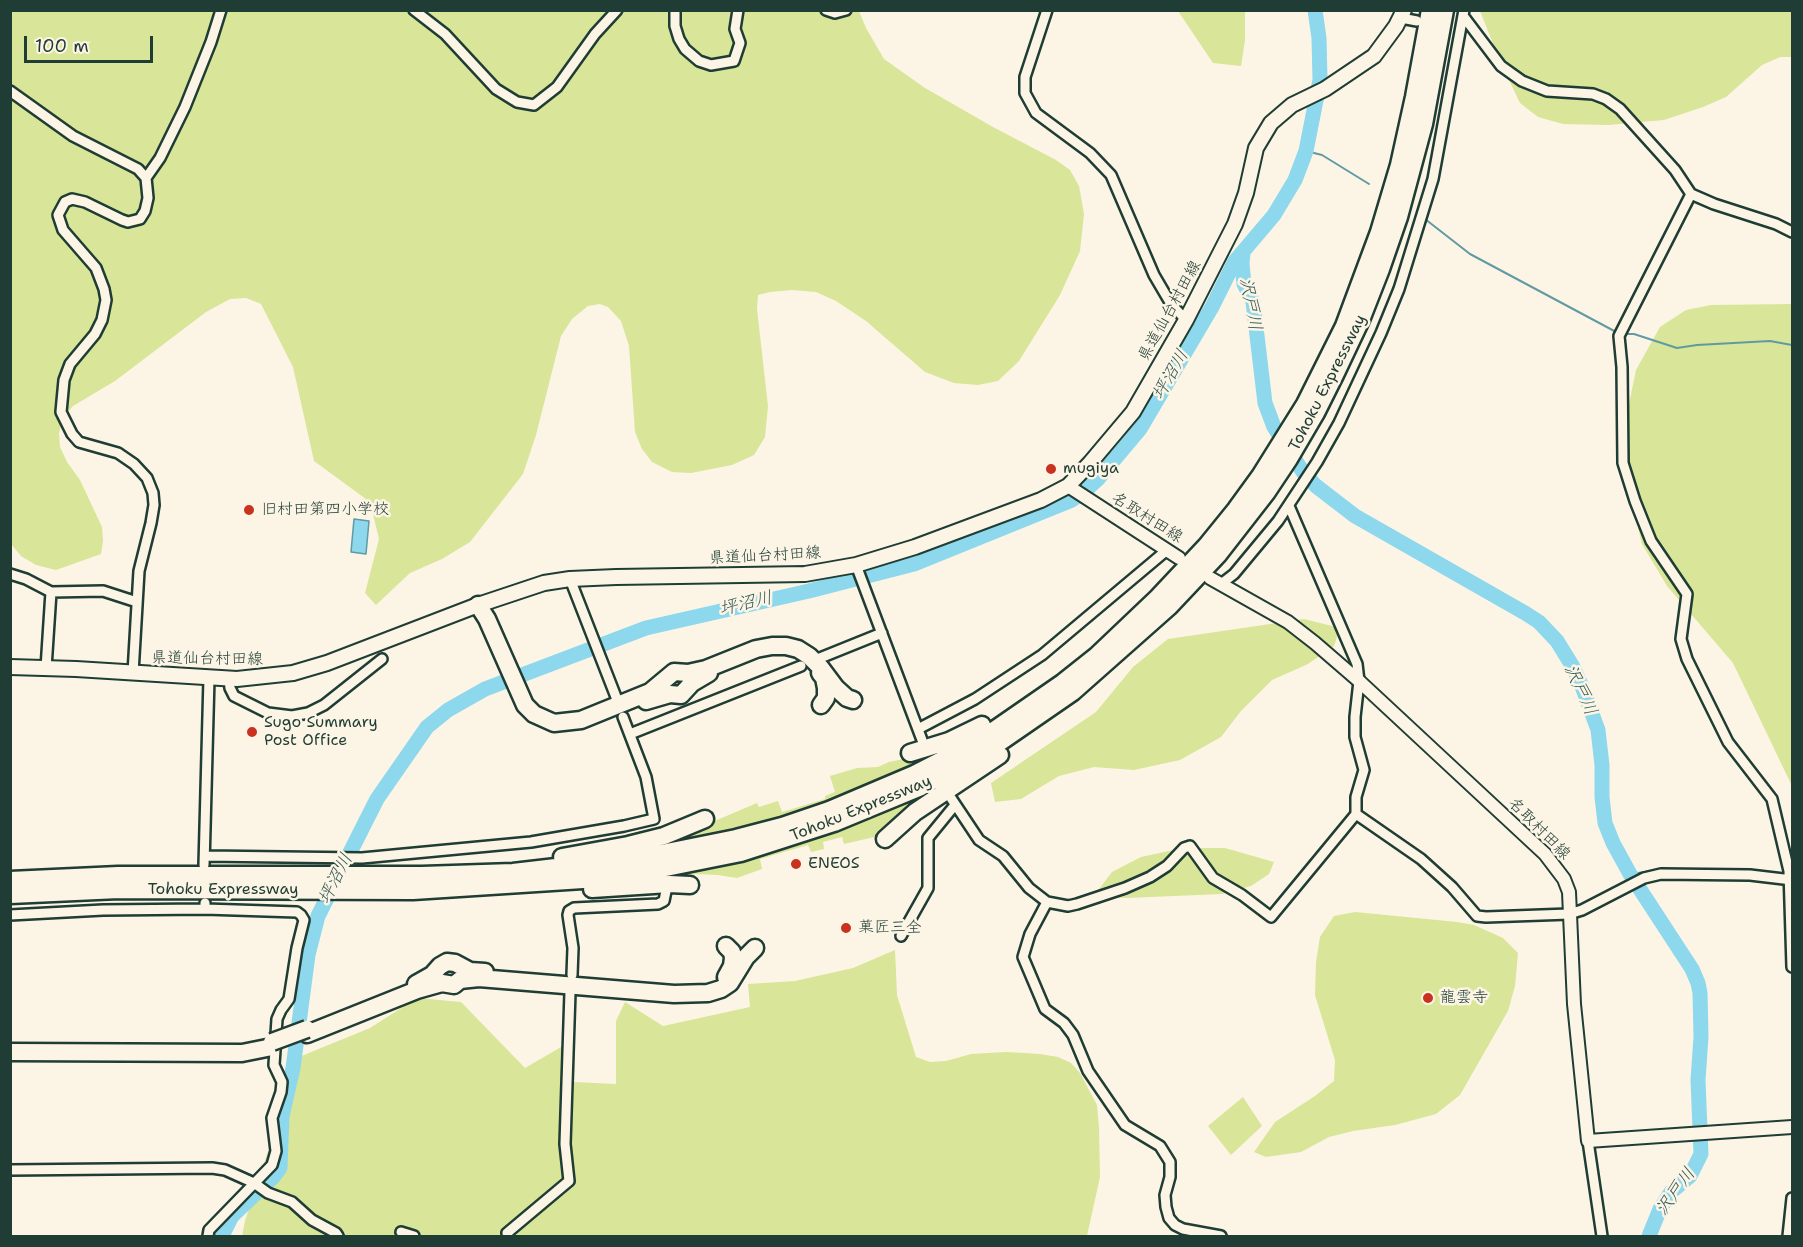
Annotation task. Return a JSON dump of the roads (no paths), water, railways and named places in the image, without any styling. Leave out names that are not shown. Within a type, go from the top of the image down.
[{"type":"highway","name":"Tohoku Expressway","points":[[1132,632],[1178,598],[1218,555],[1284,466],[1321,404],[1361,320],[1392,238],[1424,124],[1445,10]]},
{"type":"highway","name":"Tohoku Expressway","points":[[10,895],[362,881],[489,887],[583,880],[698,862],[787,839],[878,806],[963,765],[1037,718],[1072,692],[1132,632],[1236,509],[1305,404],[1337,341],[1367,267],[1399,165],[1414,97],[1423,16]]},
{"type":"highway","points":[[478,605],[487,619],[503,668],[516,697],[529,718],[550,729],[564,730],[583,726],[660,696],[681,695],[698,679],[749,657],[785,651],[803,657],[824,678],[826,698],[821,705]]},
{"type":"highway","points":[[910,753],[949,741],[1010,709],[1060,675],[1099,643],[1132,632]]},
{"type":"highway","points":[[885,839],[915,812],[990,762],[1070,702],[1111,667],[1132,632]]},
{"type":"highway","points":[[516,697],[534,714],[544,720],[561,724],[581,720],[650,692],[674,672],[688,673],[706,669],[756,649],[786,646],[798,649],[809,656],[836,688],[846,698],[852,700]]},
{"type":"highway","points":[[362,881],[571,856],[664,836],[705,819]]},
{"type":"highway","name":"Tohoku Expressway","points":[[10,880],[118,875],[316,883],[347,892],[362,881]]},
{"type":"highway","points":[[362,881],[408,897],[549,892],[669,884],[690,885]]},
{"type":"highway","points":[[307,1031],[416,984],[432,975],[447,962],[455,963],[471,971],[688,991],[712,986],[724,979],[732,966],[733,958],[732,952],[726,946]]},
{"type":"highway","points":[[10,1052],[242,1053],[417,990],[442,983],[454,985],[460,980],[479,978],[674,994],[708,993],[730,983],[746,957],[755,948]]},
{"type":"highway","points":[[10,1044],[241,1048],[272,1044]]},
{"type":"main road","name":"県道仙台村田線","points":[[10,668],[46,668],[229,679],[264,678],[293,673],[327,663],[478,605],[544,583],[570,579],[804,574],[858,568],[1041,500],[1069,487],[1133,412],[1186,320],[1235,224],[1244,201],[1256,148],[1262,135],[1271,123],[1292,105],[1325,89],[1374,56],[1403,14]]},
{"type":"main road","name":"名取村田線","points":[[1069,487],[1179,558]]},
{"type":"main road","name":"名取村田線","points":[[1216,581],[1288,622],[1359,681],[1545,854],[1564,879],[1569,892],[1574,1004],[1588,1141]]},
{"type":"main road","points":[[1588,1141],[1792,1127]]},
{"type":"street","points":[[146,178],[160,158],[185,107],[221,10]]},
{"type":"street","points":[[414,10],[451,39],[496,89],[517,102],[534,105],[557,87],[595,34],[617,10]]},
{"type":"street","points":[[675,10],[675,26],[682,44],[690,55],[711,65],[734,61],[740,43],[735,29],[738,10]]},
{"type":"street","points":[[826,10],[835,13],[846,10]]},
{"type":"street","points":[[1047,10],[1025,77],[1025,93],[1036,113],[1090,153],[1111,175],[1154,275],[1171,304],[1186,320]]},
{"type":"street","points":[[1403,14],[1423,16]]},
{"type":"street","points":[[1216,581],[1234,574],[1289,506],[1317,462],[1357,386],[1399,289],[1433,179],[1464,14]]},
{"type":"street","points":[[1464,14],[1501,66],[1522,81],[1547,91],[1593,94],[1620,108],[1675,170],[1691,194],[1776,224],[1792,232]]},
{"type":"street","points":[[1451,27],[1462,29]]},
{"type":"street","points":[[10,91],[73,136],[138,169],[146,178],[148,198],[145,211],[140,219],[128,222],[85,202],[72,199],[65,202],[58,215],[63,230],[96,268],[106,300],[102,321],[95,334],[70,364],[64,380],[61,412],[72,434],[79,442],[118,453],[135,464],[147,478],[153,493],[154,505],[139,571],[133,673]]},
{"type":"street","points":[[1691,194],[1620,333],[1623,463],[1651,541],[1687,594],[1682,639],[1687,659],[1728,742],[1772,799],[1790,876],[1792,967]]},
{"type":"street","points":[[901,936],[928,888],[926,844],[928,838],[953,801],[979,840],[1003,856],[1029,888],[1047,902],[1068,906],[1125,888],[1150,877],[1167,866],[1184,848],[1190,846],[1213,878],[1242,895],[1271,917],[1356,814],[1356,797],[1364,770],[1356,737],[1355,717],[1359,681],[1357,664],[1289,506]]},
{"type":"street","points":[[918,729],[975,699],[1042,655],[1167,550]]},
{"type":"street","points":[[858,568],[922,740]]},
{"type":"street","points":[[10,574],[26,579],[51,592],[103,591],[137,602]]},
{"type":"street","points":[[570,579],[616,697]]},
{"type":"street","points":[[46,668],[51,592]]},
{"type":"street","points":[[820,658],[882,633]]},
{"type":"street","points":[[229,679],[234,696],[268,713],[292,716],[308,713],[324,705],[382,659]]},
{"type":"street","points":[[630,734],[801,666]]},
{"type":"street","points":[[209,678],[205,861],[362,858],[531,842],[654,819]]},
{"type":"street","points":[[623,717],[646,777],[656,831]]},
{"type":"street","points":[[1356,814],[1421,859],[1452,887],[1477,916],[1569,914],[1582,910],[1644,878],[1661,874],[1790,876]]},
{"type":"street","points":[[572,975],[573,948],[569,911],[574,908],[658,904],[664,901],[666,891]]},
{"type":"street","points":[[1047,902],[1030,934],[1023,957],[1045,1009],[1064,1023],[1073,1035],[1088,1071],[1125,1125],[1160,1146],[1170,1162],[1170,1177],[1165,1195],[1169,1218],[1183,1229],[1221,1236]]},
{"type":"street","points":[[10,915],[205,906],[297,912],[301,915],[304,920],[289,999],[277,1019],[274,1065],[282,1082],[272,1118],[276,1151],[272,1165],[258,1187],[209,1230],[208,1236]]},
{"type":"street","points":[[508,1236],[507,1233],[568,1181],[565,1144],[570,992]]},
{"type":"street","points":[[1588,1141],[1602,1236]]},
{"type":"street","points":[[10,1170],[212,1167],[225,1170],[292,1202],[312,1220],[338,1236]]},
{"type":"street","points":[[1788,1236],[1792,1198]]},
{"type":"street","points":[[401,1232],[414,1236]]},
{"type":"water","points":[[354,519],[369,521],[366,554],[351,552]]},
{"type":"waterway","name":"坪沼川","points":[[222,1236],[232,1216],[280,1168],[282,1116],[293,1068],[308,955],[318,916],[377,799],[427,727],[448,710],[485,689],[646,628],[809,591],[914,564],[1072,500],[1086,490],[1140,429],[1212,307],[1235,261],[1274,215],[1295,180],[1306,151],[1320,80],[1319,38],[1315,10]]},
{"type":"waterway","points":[[1306,151],[1322,155],[1369,184]]},
{"type":"waterway","points":[[1425,219],[1470,254],[1618,333]]},
{"type":"waterway","name":"沢戸川","points":[[1243,252],[1244,284],[1253,302],[1265,403],[1274,427],[1303,472],[1316,486],[1355,516],[1539,622],[1557,641],[1583,689],[1598,730],[1605,823],[1630,874],[1692,969],[1700,993],[1701,1037],[1698,1080],[1701,1154],[1690,1176],[1671,1192],[1660,1209],[1649,1236]]},
{"type":"waterway","points":[[1624,334],[1634,334],[1677,348],[1770,341],[1792,345]]},
{"type":"waterway","points":[[1630,874],[1661,870]]},
{"type":"waterway","points":[[1769,873],[1787,874]]},
{"type":"place","name":"mugiya","points":[[1051,469]]},
{"type":"place","name":"旧村田第四小学校","points":[[249,510]]},
{"type":"place","name":"Sugo Summary Post Office","points":[[252,732]]},
{"type":"place","name":"ENEOS","points":[[796,864]]},
{"type":"place","name":"菓匠三全","points":[[846,928]]},
{"type":"place","name":"龍雲寺","points":[[1428,998]]}]
